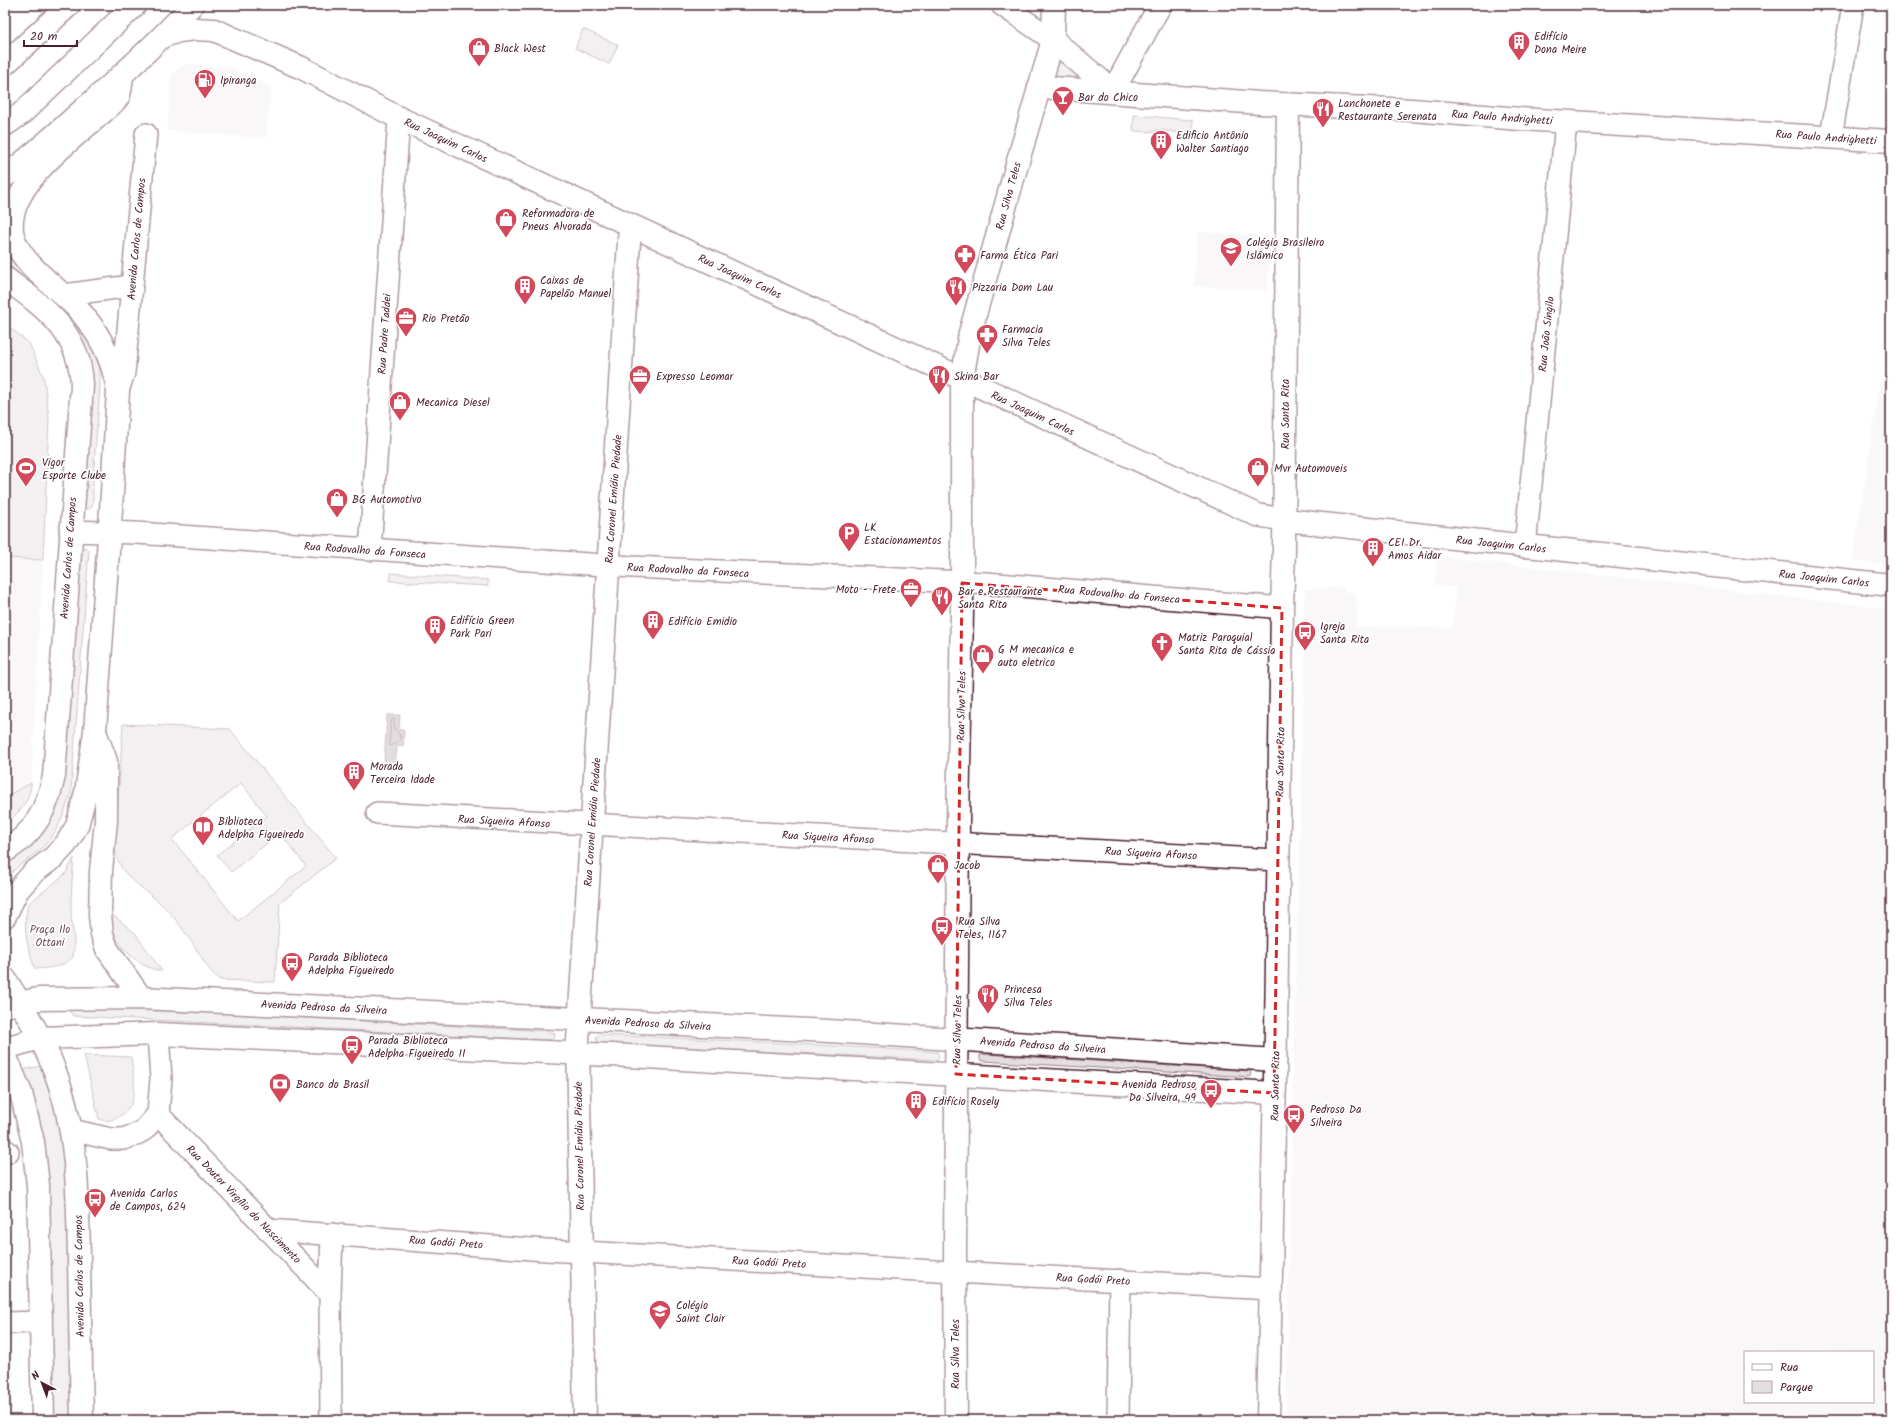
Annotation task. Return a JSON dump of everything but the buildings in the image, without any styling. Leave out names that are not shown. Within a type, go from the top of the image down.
[{"type":"main road","points":[[5,64],[69,5]]},
{"type":"main road","points":[[5,125],[21,114],[135,5]]},
{"type":"main road","points":[[5,176],[24,162],[122,76],[164,36],[192,5]]},
{"type":"main road","name":"Rua Silva Teles","points":[[956,1420],[954,1272],[962,583],[962,380],[970,333],[1053,40],[1054,5]]},
{"type":"main road","points":[[1053,40],[1114,91],[1160,5]]},
{"type":"main road","name":"Rua Joaquim Carlos","points":[[164,36],[179,31],[195,29],[214,30],[302,68],[399,118],[962,380],[1257,515],[1285,520],[1525,547],[1891,585]]},
{"type":"main road","name":"Avenida Carlos de Campos","points":[[5,916],[17,891],[34,872],[54,857],[66,844],[77,826],[86,792],[94,731],[110,532],[118,391],[115,372],[102,341],[89,322],[64,295],[19,252],[12,234],[12,214],[26,186],[56,152],[118,97],[122,76]]},
{"type":"main road","name":"Rua Paulo Andrighetti","points":[[1039,87],[1114,91],[1288,105],[1412,110],[1566,122],[1891,141]]},
{"type":"main road","name":"Rua Santa Rita","points":[[1268,1420],[1282,608],[1285,520],[1288,105]]},
{"type":"main road","name":"Rua Coronel Emídio Piedade","points":[[585,1420],[577,1053],[630,226]]},
{"type":"main road","name":"Avenida Carlos de Campos","points":[[5,278],[45,308],[69,338],[79,360],[82,385],[70,531],[54,776],[49,798],[37,822],[26,835],[5,851]]},
{"type":"main road","points":[[94,731],[106,761],[106,821],[101,871],[100,915],[102,934],[107,949],[141,998]]},
{"type":"main road","name":"Avenida Carlos de Campos","points":[[5,979],[12,1004],[33,1023],[40,1038],[60,1085],[71,1130],[77,1184],[82,1420]]},
{"type":"main road","name":"Avenida Pedroso da Silveira","points":[[12,1004],[38,999],[141,998],[829,1031],[1275,1060]]},
{"type":"main road","points":[[5,1048],[40,1038],[158,1034],[577,1053],[1274,1093]]},
{"type":"main road","points":[[5,1055],[21,1093],[33,1142],[38,1186],[43,1420]]},
{"type":"street","points":[[1002,5],[1053,40]]},
{"type":"street","points":[[1831,137],[1853,5]]},
{"type":"street","name":"Rua Padre Taddei","points":[[370,550],[399,118]]},
{"type":"street","name":"Rua João Singilo","points":[[1525,547],[1566,122]]},
{"type":"street","name":"Avenida Carlos de Campos","points":[[118,391],[124,373],[146,134]]},
{"type":"street","points":[[64,295],[131,286]]},
{"type":"street","name":"Rua Rodovalho da Fonseca","points":[[70,531],[110,532],[608,566],[986,583],[1282,608]]},
{"type":"street","name":"Rua Siqueira Afonso","points":[[377,813],[592,826],[1278,860]]},
{"type":"street","points":[[71,1130],[98,1137],[123,1139],[144,1130],[158,1114],[161,1079],[158,1034]]},
{"type":"street","name":"Rua Doutor Virgílio do Nascimento","points":[[158,1114],[330,1294]]},
{"type":"street","name":"Rua Godói Preto","points":[[268,1230],[581,1252],[1270,1289]]},
{"type":"street","points":[[331,1420],[330,1294],[332,1234]]},
{"type":"street","points":[[1118,1420],[1120,1280]]},
{"type":"street","points":[[5,1323],[41,1322]]},
{"type":"highlighted area","points":[[962,583],[1282,608],[1274,1093],[956,1074]]},
{"type":"shaded area","name":"Ipiranga","points":[[184,64],[230,67],[271,86],[266,138],[167,131],[171,75]]},
{"type":"shaded area","name":"Colégio Brasileiro Islâmico","points":[[1197,232],[1269,236],[1268,290],[1194,286]]},
{"type":"shaded area","points":[[1880,379],[1891,380],[1891,565],[1853,561]]},
{"type":"shaded area","points":[[1437,556],[1891,609],[1891,1420],[1286,1420],[1293,1083],[1305,652],[1303,627],[1305,589],[1345,587],[1345,592],[1356,592],[1357,627],[1453,628],[1456,588],[1435,585]]},
{"type":"shaded area","points":[[5,558],[43,560],[31,783],[5,797]]},
{"type":"green space","points":[[583,29],[618,45],[609,64],[575,48]]},
{"type":"green space","points":[[1055,51],[1089,78],[1048,78]]},
{"type":"green space","points":[[1134,115],[1193,120],[1193,134],[1155,130],[1155,132],[1133,131]]},
{"type":"green space","points":[[5,235],[13,260],[21,271],[57,300],[91,341],[100,369],[93,501],[92,507],[89,509],[85,509],[82,506],[89,372],[5,271]]},
{"type":"green space","name":"Vigor Esporte Clube","points":[[5,324],[29,343],[44,378],[49,418],[43,560],[5,558]]},
{"type":"green space","points":[[82,547],[89,550],[71,792],[61,820],[50,839],[5,879],[5,861],[26,850],[40,837],[51,820],[59,798],[78,550]]},
{"type":"green space","points":[[391,573],[488,580],[488,586],[390,581]]},
{"type":"green space","points":[[1887,676],[1891,676],[1891,775],[1888,775]]},
{"type":"green space","points":[[123,724],[230,729],[336,858],[280,903],[275,982],[220,980],[207,967],[169,911],[132,880],[126,873],[117,858],[115,848]],"holes":[[[241,783],[267,816],[217,855],[231,872],[280,833],[306,866],[238,921],[172,839]]]},
{"type":"green space","points":[[31,783],[29,795],[23,806],[15,816],[5,824],[5,797]]},
{"type":"green space","name":"Praça Ilo Ottani","points":[[74,858],[71,907],[74,941],[73,957],[69,961],[60,965],[50,968],[35,969],[25,930],[28,904],[65,874]]},
{"type":"green space","points":[[109,912],[135,933],[162,971],[139,962],[126,951],[116,937]]},
{"type":"green space","points":[[71,1008],[212,1013],[546,1031],[555,1034],[555,1037],[550,1040],[73,1016],[70,1012]]},
{"type":"green space","points":[[599,1035],[768,1042],[937,1052],[939,1056],[937,1060],[598,1043],[596,1037]]},
{"type":"green space","points":[[984,1054],[1251,1071],[1250,1077],[980,1060],[980,1055]]},
{"type":"green space","points":[[84,1055],[131,1057],[134,1082],[133,1098],[125,1112],[118,1117],[109,1120],[99,1119]]},
{"type":"green space","points":[[41,1066],[50,1089],[56,1113],[64,1162],[68,1237],[72,1420],[53,1420],[22,1070]]},
{"type":"water","points":[[387,715],[400,715],[399,730],[404,730],[403,746],[397,746],[395,766],[384,765]]},
{"type":"place","name":"Edifício Dona Meire","points":[[1519,62]]},
{"type":"place","name":"Black West","points":[[479,68]]},
{"type":"place","name":"Ipiranga","points":[[205,100]]},
{"type":"place","name":"Bar do Chico","points":[[1063,116]]},
{"type":"place","name":"Lanchonete e Restaurante Serenata","points":[[1323,128]]},
{"type":"place","name":"Edificio Antônio Walter Santiago","points":[[1161,160]]},
{"type":"place","name":"Reformadora de Pneus Alvorada","points":[[506,238]]},
{"type":"place","name":"Colégio Brasileiro Islâmico","points":[[1231,268]]},
{"type":"place","name":"Farma Ética Pari","points":[[965,274]]},
{"type":"place","name":"Caixas de Papelão Manuel","points":[[525,306]]},
{"type":"place","name":"Pizzaria Dom Lau","points":[[956,306]]},
{"type":"place","name":"Rio Pretão","points":[[406,338]]},
{"type":"place","name":"Farmacia Silva Teles","points":[[987,354]]},
{"type":"place","name":"Expresso Leomar","points":[[640,396]]},
{"type":"place","name":"Skina Bar","points":[[939,396]]},
{"type":"place","name":"Mecanica Diesel","points":[[400,422]]},
{"type":"place","name":"Vigor Esporte Clube","points":[[26,488]]},
{"type":"place","name":"Mvr Automoveis","points":[[1258,488]]},
{"type":"place","name":"BG Automotivo","points":[[337,518]]},
{"type":"place","name":"LK Estacionamentos","points":[[849,552]]},
{"type":"place","name":"CEI Dr. Amos Aidar","points":[[1373,568]]},
{"type":"place","name":"Moto - Frete","points":[[911,608]]},
{"type":"place","name":"Bar e Restaurante Santa Rita","points":[[942,616]]},
{"type":"place","name":"Edifício Emidio","points":[[653,640]]},
{"type":"place","name":"Edifício Green Park Pari","points":[[435,646]]},
{"type":"place","name":"Igreja Santa Rita","points":[[1305,652]]},
{"type":"place","name":"Matriz Paroquial Santa Rita de Cássia","points":[[1162,662]]},
{"type":"place","name":"G M mecanica e auto eletrico","points":[[983,674]]},
{"type":"place","name":"Morada Terceira Idade","points":[[354,792]]},
{"type":"place","name":"Biblioteca Adelpha Figueiredo","points":[[203,846]]},
{"type":"place","name":"Jacob","points":[[938,884]]},
{"type":"place","name":"Rua Silva Teles, 1167","points":[[942,946]]},
{"type":"place","name":"Parada Biblioteca Adelpha Figueiredo","points":[[292,982]]},
{"type":"place","name":"Princesa Silva Teles","points":[[988,1014]]},
{"type":"place","name":"Parada Biblioteca Adelpha Figueiredo II","points":[[352,1066]]},
{"type":"place","name":"Banco do Brasil","points":[[280,1104]]},
{"type":"place","name":"Avenida Pedroso Da Silveira, 49","points":[[1211,1110]]},
{"type":"place","name":"Edifício Rosely","points":[[916,1120]]},
{"type":"place","name":"Pedroso Da Silveira","points":[[1294,1134]]},
{"type":"place","name":"Avenida Carlos de Campos, 624","points":[[95,1218]]},
{"type":"place","name":"Colégio Saint Clair","points":[[660,1330]]}]
